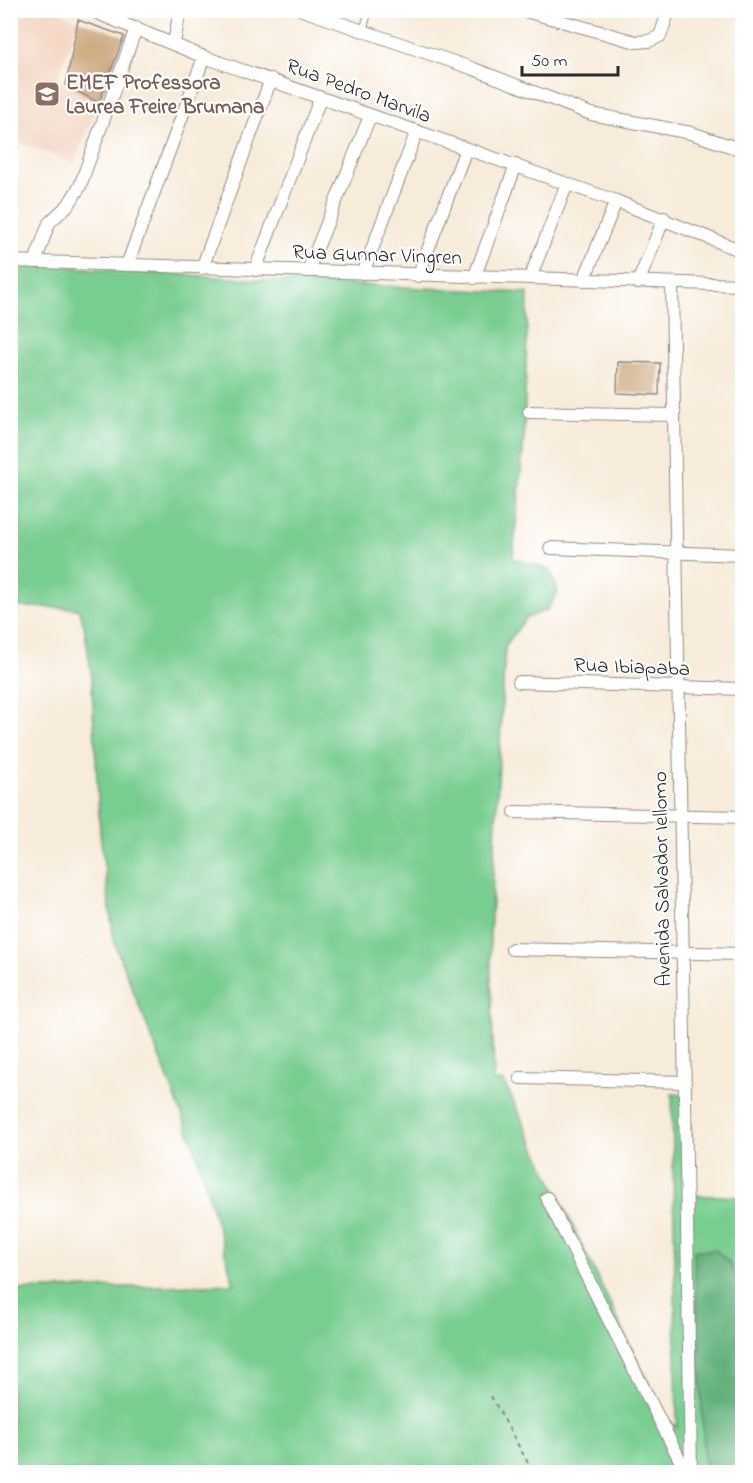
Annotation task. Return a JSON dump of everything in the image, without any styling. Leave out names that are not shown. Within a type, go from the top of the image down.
[{"type":"street","name":"Rua Pedro Marvila","points":[[90,10],[204,57],[616,201],[742,251]]},
{"type":"street","points":[[174,43],[180,10]]},
{"type":"street","points":[[302,10],[474,69],[591,114],[691,133],[742,150]]},
{"type":"street","points":[[522,10],[636,42],[649,41],[660,36],[669,10]]},
{"type":"street","points":[[35,262],[50,223],[73,199],[80,186],[136,28]]},
{"type":"street","points":[[127,265],[204,57]]},
{"type":"street","points":[[202,267],[271,79]]},
{"type":"street","points":[[255,270],[320,99]]},
{"type":"street","points":[[308,271],[370,116]]},
{"type":"street","points":[[363,273],[417,131]]},
{"type":"street","points":[[418,276],[465,149]]},
{"type":"street","points":[[474,278],[516,165]]},
{"type":"street","points":[[530,278],[567,184]]},
{"type":"street","points":[[584,280],[616,201]]},
{"type":"street","points":[[638,283],[664,219]]},
{"type":"street","name":"Rua Gunnar Vingren","points":[[10,261],[742,285]]},
{"type":"street","name":"Avenida Salvador Iellomo","points":[[672,284],[688,1473]]},
{"type":"street","points":[[529,412],[674,415]]},
{"type":"street","points":[[550,548],[742,555]]},
{"type":"street","name":"Rua Ibiapaba","points":[[519,681],[742,689]]},
{"type":"street","points":[[515,812],[742,817]]},
{"type":"street","points":[[512,949],[742,954]]},
{"type":"street","points":[[520,1078],[684,1082]]},
{"type":"street","points":[[547,1198],[688,1473]]},
{"type":"lane","points":[[363,31],[369,10]]},
{"type":"path","points":[[491,1396],[533,1473]]},
{"type":"shaded area","name":"EMEF Professora Laurea Freire Brumana","points":[[11,11],[55,11],[78,20],[57,80],[99,103],[74,163],[11,139]]},
{"type":"green space","points":[[11,263],[277,281],[528,293],[524,438],[513,558],[550,570],[558,592],[547,610],[526,618],[505,646],[490,936],[494,1081],[504,1082],[666,1420],[677,1427],[672,1094],[690,1095],[692,1195],[742,1197],[742,1290],[729,1263],[703,1453],[705,1472],[11,1472],[11,1290],[234,1284],[194,1145],[114,942],[100,833],[91,672],[84,625],[78,609],[11,607]]},
{"type":"green space","points":[[716,1250],[729,1263],[742,1290],[742,1472],[705,1472],[694,1251]]},
{"type":"building","points":[[78,20],[124,36],[99,103],[66,85]]},
{"type":"building","points":[[618,362],[660,363],[659,395],[617,393]]},
{"type":"place","name":"EMEF Professora Laurea Freire Brumana","points":[[47,94]]}]
